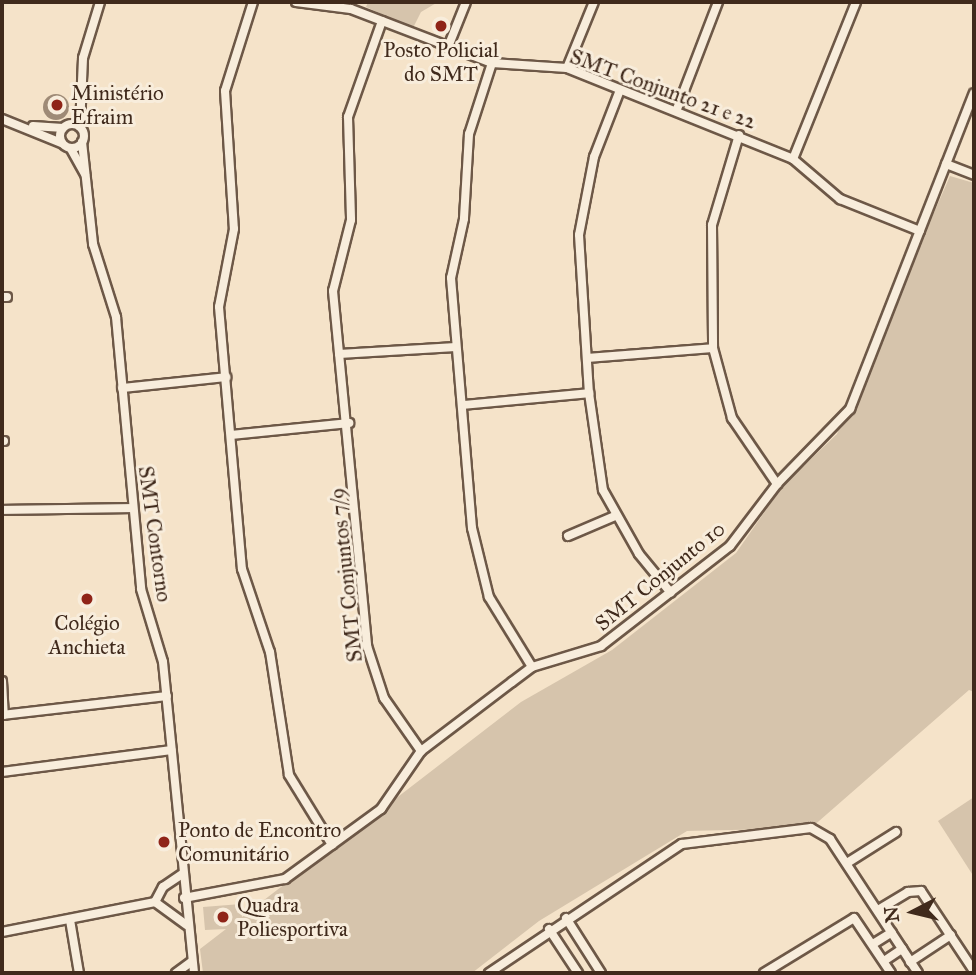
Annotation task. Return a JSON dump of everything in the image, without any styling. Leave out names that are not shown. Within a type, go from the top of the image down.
[{"type":"street","points":[[2,119],[30,126],[80,127],[83,58],[100,2]]},
{"type":"street","points":[[253,2],[225,91],[234,229],[219,307],[242,569],[271,652],[289,775],[332,845]]},
{"type":"street","name":"SMT Conjunto 21 e 22","points":[[296,2],[353,5],[382,21],[492,62],[567,68],[620,90],[677,109],[793,159],[840,199],[920,231]]},
{"type":"street","points":[[448,47],[466,2]]},
{"type":"street","points":[[567,68],[594,2]]},
{"type":"street","points":[[677,109],[718,2]]},
{"type":"street","points":[[793,159],[856,2]]},
{"type":"street","name":"SMT Conjuntos 7/9","points":[[382,21],[345,137],[351,220],[333,291],[349,423],[367,646],[384,698],[421,751]]},
{"type":"street","points":[[492,62],[466,149],[464,219],[451,278],[480,567],[489,597],[532,667]]},
{"type":"street","points":[[620,90],[594,156],[579,235],[589,393],[597,461],[615,516],[671,593]]},
{"type":"street","name":"SMT Conjunto 10","points":[[184,898],[279,883],[392,799],[421,751],[532,667],[601,646],[730,545],[777,484],[850,409],[974,93]]},
{"type":"street","points":[[61,143],[80,101]]},
{"type":"street","points":[[30,126],[71,149],[82,142]]},
{"type":"street","name":"SMT Contorno","points":[[80,127],[93,244],[116,317],[131,508],[141,589],[161,651],[184,898],[194,973]]},
{"type":"street","points":[[739,135],[712,225],[713,348],[732,418],[777,484]]},
{"type":"street","name":"SMT Contorno","points":[[71,149],[87,184]]},
{"type":"street","points":[[946,164],[974,175]]},
{"type":"street","points":[[339,354],[456,347]]},
{"type":"street","points":[[587,358],[713,348]]},
{"type":"street","points":[[122,388],[226,377]]},
{"type":"street","points":[[463,405],[589,393]]},
{"type":"street","points":[[231,435],[349,423]]},
{"type":"street","points":[[2,510],[131,508]]},
{"type":"street","points":[[568,536],[615,516]]},
{"type":"street","points":[[2,681],[3,715],[167,696]]},
{"type":"street","points":[[2,772],[172,750]]},
{"type":"street","points":[[489,973],[566,918],[692,841],[811,828],[830,839],[918,973]]},
{"type":"street","points":[[847,863],[896,832]]},
{"type":"street","points":[[155,902],[163,887],[182,874]]},
{"type":"street","points":[[878,910],[917,890],[974,971]]},
{"type":"street","points":[[2,932],[155,902],[187,925]]},
{"type":"street","points":[[566,918],[601,973]]},
{"type":"street","points":[[764,973],[851,918],[873,944],[891,973]]},
{"type":"street","points":[[70,920],[79,973]]},
{"type":"street","points":[[550,929],[578,973]]},
{"type":"street","points":[[873,944],[892,932]]},
{"type":"street","points":[[911,962],[951,935]]},
{"type":"street","points":[[884,961],[902,949]]},
{"type":"street","points":[[176,973],[191,962]]},
{"type":"shaded area","points":[[368,2],[438,2],[421,12],[413,28],[366,7]]},
{"type":"shaded area","points":[[950,176],[974,183],[974,692],[969,690],[811,828],[687,831],[539,921],[472,973],[203,973],[200,949],[226,929],[205,930],[203,907],[241,904],[242,917],[521,702],[612,650],[736,553],[782,487],[837,434]]},
{"type":"shaded area","points":[[974,797],[974,877],[938,821]]},
{"type":"building","name":"Ministério Efraim","points":[[56,94],[65,98],[69,107],[65,116],[56,120],[47,116],[43,107],[47,98]]},
{"type":"place","name":"Posto Policial do SMT","points":[[441,26]]},
{"type":"place","name":"Ministério Efraim","points":[[57,105]]},
{"type":"place","name":"Colégio Anchieta","points":[[87,599]]},
{"type":"place","name":"Ponto de Encontro Comunitário","points":[[164,842]]},
{"type":"place","name":"Quadra Poliesportiva","points":[[223,917]]}]
